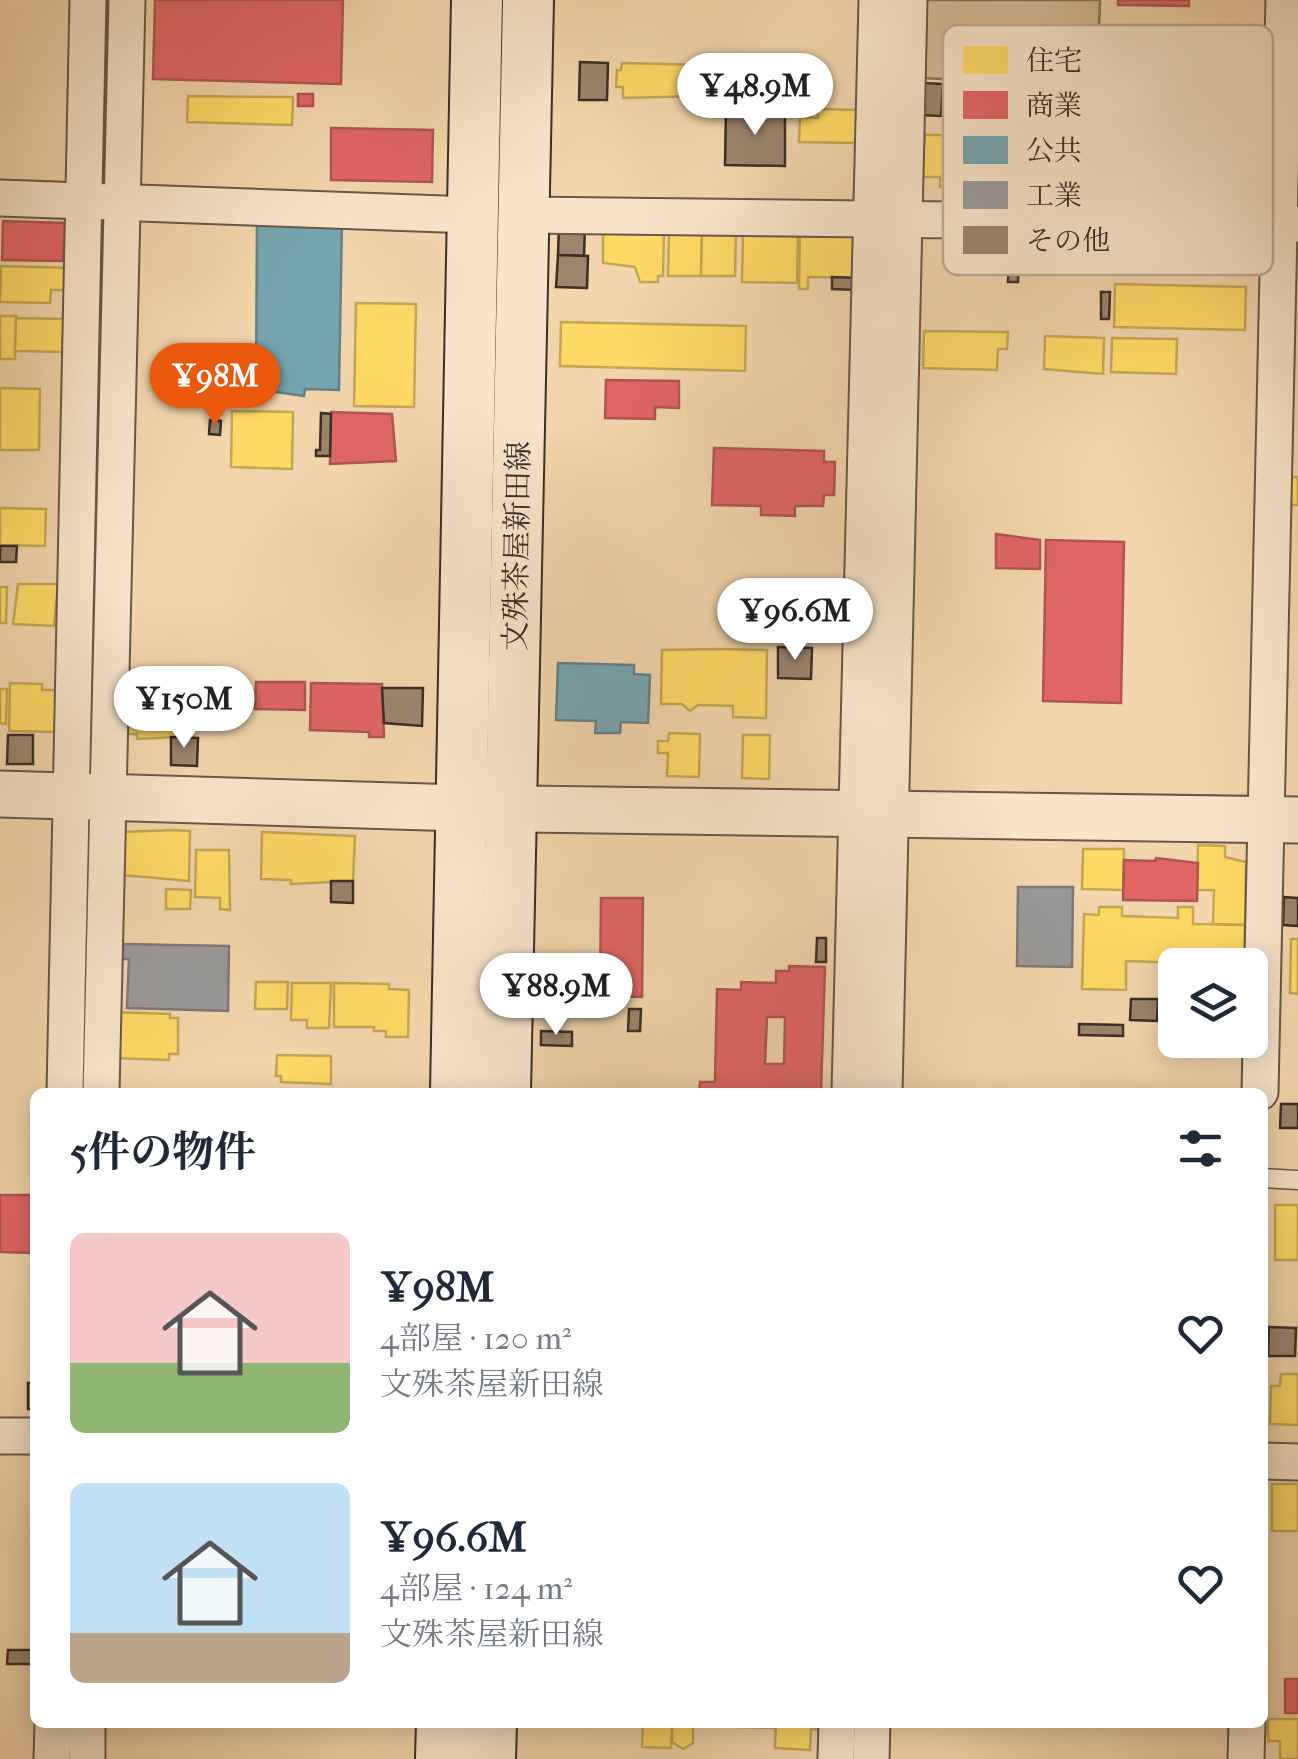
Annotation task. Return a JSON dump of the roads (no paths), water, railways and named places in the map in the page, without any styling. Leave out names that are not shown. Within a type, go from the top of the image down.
[{"type":"main road","name":"文殊茶屋新田線","points":[[456,1088],[477,0]]},
{"type":"main road","name":"文殊茶屋新田線","points":[[505,1088],[528,0]]},
{"type":"main road","points":[[441,1759],[442,1728]]},
{"type":"main road","points":[[490,1759],[491,1728]]},
{"type":"street","points":[[88,0],[83,200],[90,796],[101,1088]]},
{"type":"street","points":[[66,1088],[90,796],[123,201],[127,0]]},
{"type":"street","points":[[877,0],[889,217]]},
{"type":"street","points":[[850,1088],[872,813],[889,217],[910,0]]},
{"type":"street","points":[[1260,1088],[1281,820],[1288,224],[1284,0]]},
{"type":"street","points":[[0,198],[472,215]]},
{"type":"street","points":[[525,215],[943,218]]},
{"type":"street","points":[[0,794],[462,808],[1281,820]]},
{"type":"street","points":[[872,813],[884,1088]]},
{"type":"street","points":[[0,1436],[30,1436]]},
{"type":"street","points":[[1268,1461],[1298,1462]]},
{"type":"street","points":[[52,1759],[53,1728]]},
{"type":"street","points":[[86,1759],[88,1728]]},
{"type":"street","points":[[836,1759],[837,1728]]},
{"type":"street","points":[[872,1728],[872,1759]]},
{"type":"street","points":[[1246,1728],[1246,1759]]},
{"type":"lane","points":[[1268,1178],[1298,1180]]},
{"type":"waterway","points":[[104,187],[108,0]]},
{"type":"waterway","points":[[96,558],[104,214]]}]
